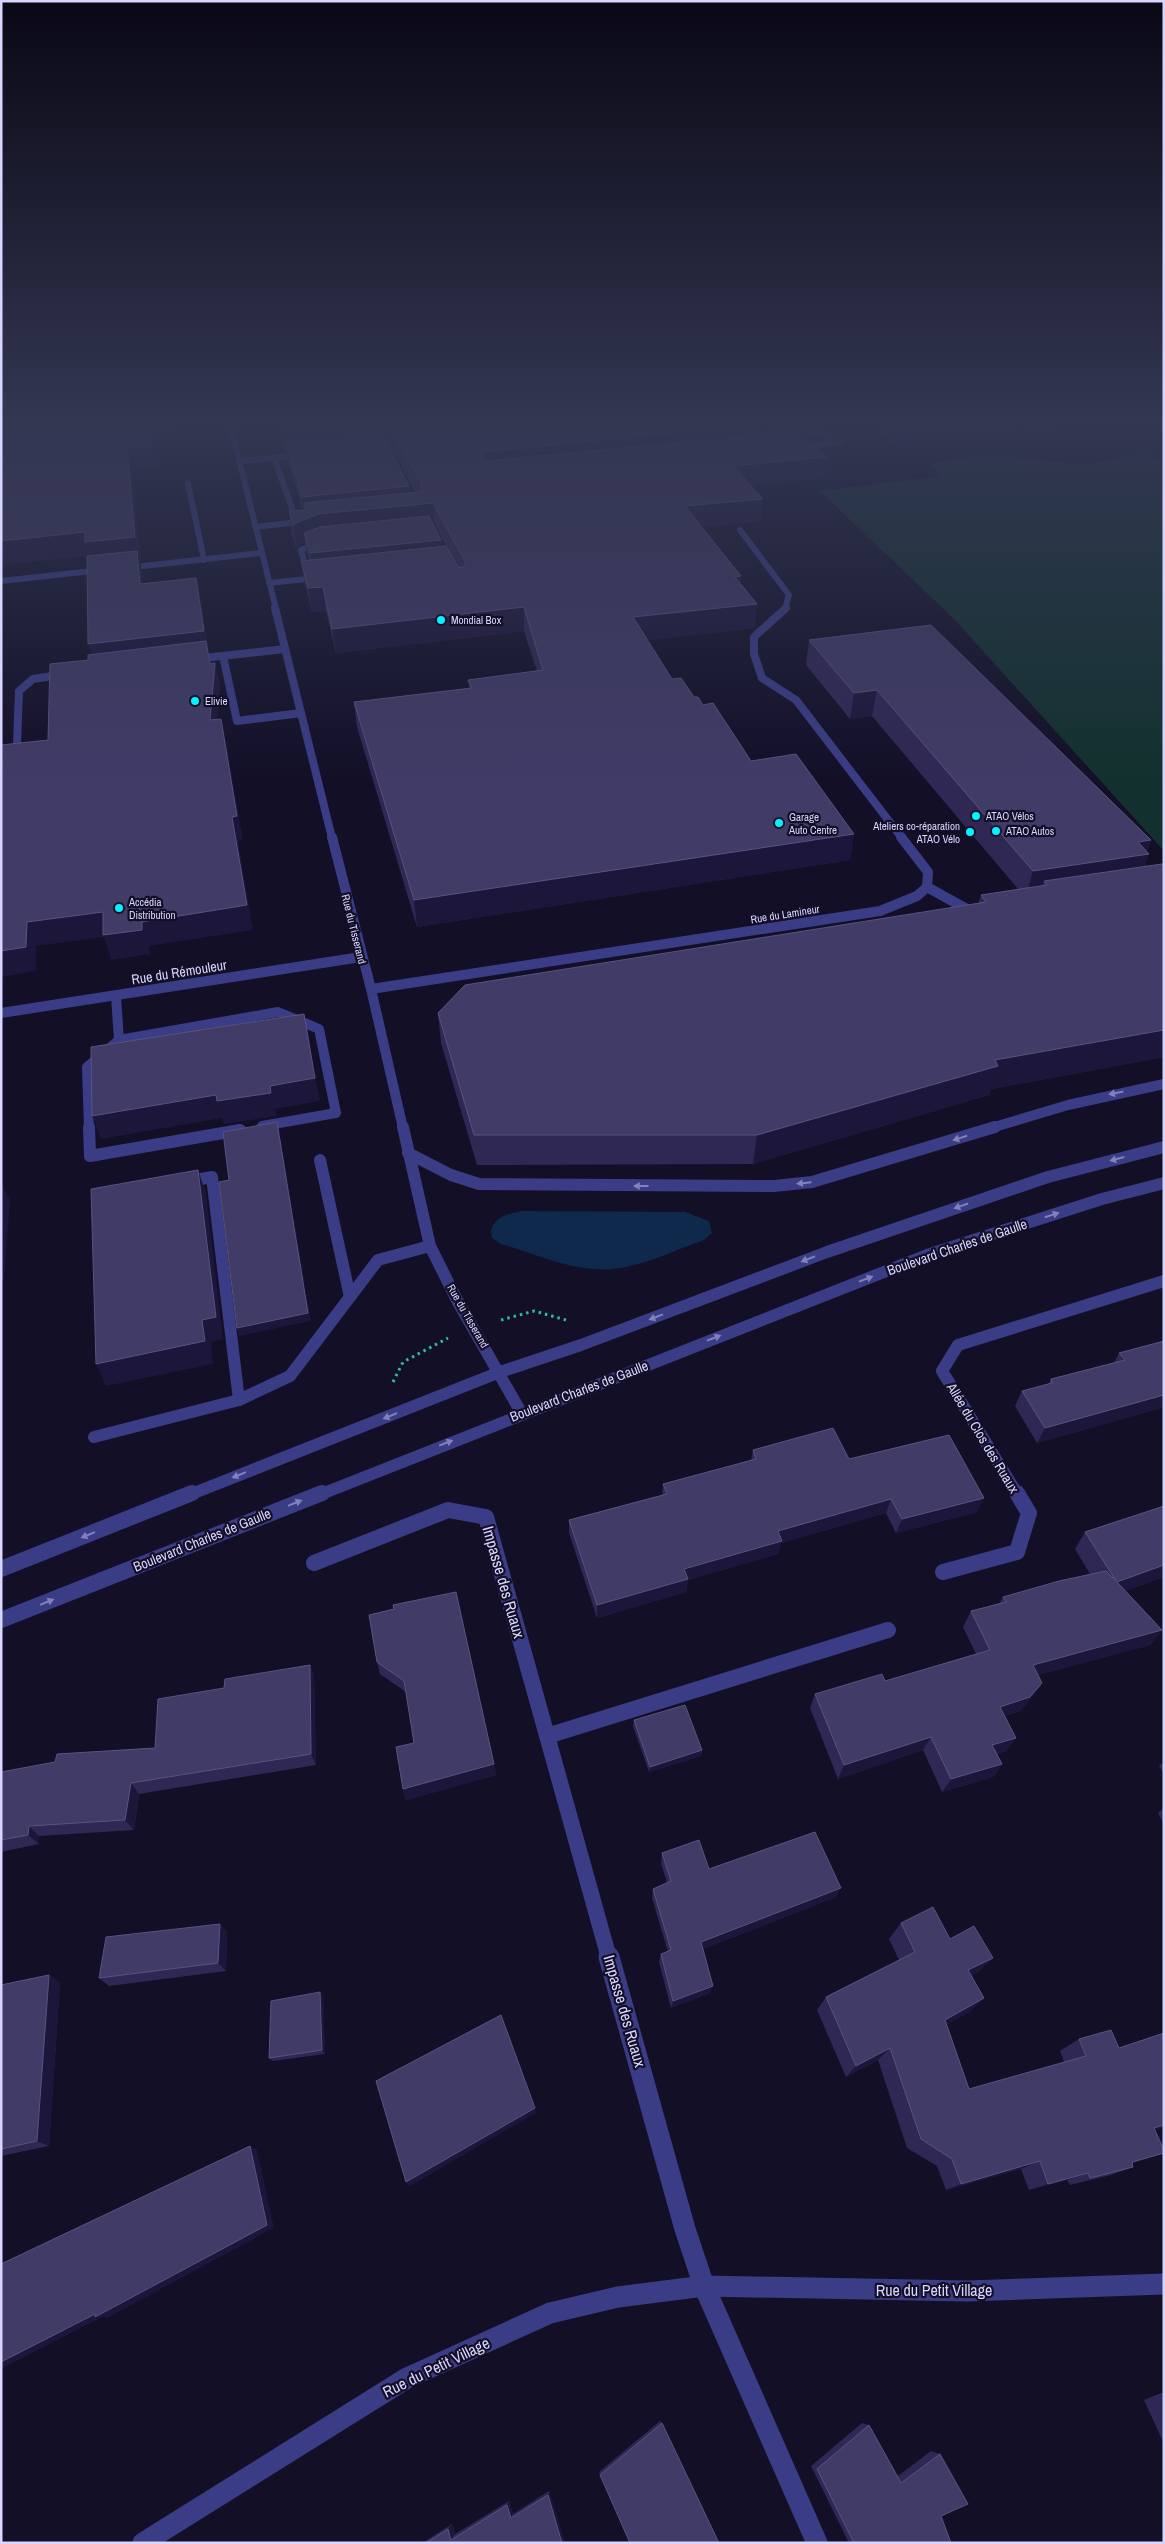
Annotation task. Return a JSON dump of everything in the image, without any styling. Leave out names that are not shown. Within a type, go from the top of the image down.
[{"type":"street","points":[[201,546],[204,560]]},
{"type":"street","name":"Rue du Tisserand","points":[[259,546],[361,958],[371,990],[430,1246],[458,1302],[500,1372],[522,1414]]},
{"type":"street","points":[[309,579],[301,550],[316,546]]},
{"type":"street","points":[[752,546],[788,595],[787,607],[754,637],[754,654],[762,678],[796,700],[928,872],[927,887],[971,914],[980,912]]},
{"type":"street","points":[[117,569],[261,553]]},
{"type":"street","points":[[1,581],[108,570]]},
{"type":"street","points":[[269,583],[328,577]]},
{"type":"street","points":[[183,660],[285,649]]},
{"type":"street","points":[[223,656],[237,721],[301,713]]},
{"type":"street","points":[[17,744],[19,691],[23,683],[44,676],[74,673]]},
{"type":"street","name":"Rue du Lamineur","points":[[371,990],[880,911],[917,896],[927,887]]},
{"type":"street","name":"Rue du Rémouleur","points":[[1,1013],[361,958]]},
{"type":"street","points":[[116,996],[119,1040]]},
{"type":"street","points":[[278,1012],[319,1029],[336,1113],[90,1156],[87,1067],[119,1040],[278,1012]]},
{"type":"street","points":[[408,1153],[451,1176],[479,1184],[774,1186],[812,1182],[1068,1106],[1104,1096],[1164,1084]]},
{"type":"street","points":[[1,1569],[500,1372],[581,1345],[827,1252],[1048,1177],[1164,1147]]},
{"type":"street","points":[[320,1160],[350,1296]]},
{"type":"street","points":[[174,1184],[212,1177],[239,1400]]},
{"type":"street","name":"Boulevard Charles de Gaulle","points":[[1,1620],[927,1255],[1102,1198],[1164,1183]]},
{"type":"street","points":[[94,1437],[239,1400],[290,1376],[378,1260],[430,1246]]},
{"type":"street","name":"Allée du Clos des Ruaux","points":[[943,1572],[1017,1552],[1028,1513],[942,1371],[958,1344],[1164,1281]]},
{"type":"street","name":"Impasse des Ruaux","points":[[314,1563],[448,1510],[486,1517],[685,2229],[704,2286]]},
{"type":"street","points":[[547,1736],[888,1630]]},
{"type":"street","name":"Rue du Petit Village","points":[[143,2543],[416,2374],[550,2313],[618,2297],[704,2286],[967,2291],[1164,2284]]},
{"type":"street","points":[[704,2286],[817,2543]]},
{"type":"path","points":[[506,1318],[528,1310],[549,1312],[566,1320]]},
{"type":"path","points":[[393,1382],[403,1362],[440,1341]]},
{"type":"green space","points":[[877,546],[1164,546],[1164,851],[955,620]]},
{"type":"water","points":[[522,1211],[685,1212],[709,1221],[712,1233],[704,1240],[636,1265],[613,1269],[585,1268],[501,1244],[492,1238],[491,1231],[499,1219]]},
{"type":"building","points":[[308,546],[383,546],[310,553]]},
{"type":"building","points":[[446,546],[458,567],[463,568],[466,563],[456,546],[717,546],[741,576],[735,577],[757,604],[633,617],[672,679],[681,678],[694,697],[698,697],[703,705],[713,703],[751,761],[796,754],[854,834],[414,900],[354,702],[472,688],[468,680],[543,670],[524,607],[332,629],[323,587],[308,588],[301,561]]},
{"type":"building","points":[[137,551],[140,584],[196,578],[204,631],[88,644],[87,556]]},
{"type":"building","points":[[931,625],[1151,840],[1138,842],[1149,854],[1033,871],[877,690],[854,693],[809,640]]},
{"type":"building","points":[[206,641],[210,664],[215,663],[210,720],[221,719],[237,816],[232,817],[247,905],[142,922],[142,930],[103,935],[103,912],[27,922],[26,947],[1,951],[1,745],[48,740],[50,664],[88,660],[88,655]]},
{"type":"building","points":[[1162,864],[1164,866],[1164,1030],[995,1060],[998,1066],[757,1135],[474,1135],[438,1013],[465,985],[986,902],[981,895],[1047,885],[1044,881]]},
{"type":"building","points":[[304,1014],[315,1078],[270,1086],[271,1093],[217,1101],[216,1095],[92,1116],[91,1047]]},
{"type":"building","points":[[277,1122],[308,1313],[237,1328],[219,1182],[229,1180],[223,1132]]},
{"type":"building","points":[[198,1170],[216,1317],[202,1320],[205,1341],[96,1364],[91,1189]]},
{"type":"building","points":[[1164,1341],[1164,1395],[1045,1428],[1022,1391],[1052,1383],[1051,1379],[1125,1360],[1119,1353]]},
{"type":"building","points":[[833,1428],[849,1459],[949,1435],[984,1498],[902,1519],[891,1499],[778,1531],[782,1541],[684,1569],[688,1579],[597,1605],[569,1520],[667,1494],[663,1484],[756,1459],[753,1450]]},
{"type":"building","points":[[1164,1506],[1164,1565],[1117,1582],[1162,1630],[1033,1665],[1042,1683],[1030,1697],[1000,1707],[1016,1738],[992,1745],[1002,1764],[951,1779],[931,1737],[844,1765],[815,1694],[882,1674],[885,1681],[990,1650],[971,1611],[1006,1602],[1003,1597],[1059,1581],[1106,1571],[1116,1581],[1085,1532]]},
{"type":"building","points":[[456,1592],[494,1764],[403,1789],[396,1747],[414,1743],[404,1681],[377,1662],[369,1615],[394,1609],[393,1605]]},
{"type":"building","points":[[310,1665],[311,1754],[131,1783],[125,1820],[29,1826],[28,1835],[1,1840],[1,1772],[55,1762],[57,1754],[155,1748],[158,1699],[224,1688],[225,1679]]},
{"type":"building","points":[[685,1705],[702,1750],[650,1767],[634,1720]]},
{"type":"building","points":[[815,1832],[841,1888],[701,1942],[713,1986],[673,2001],[661,1954],[671,1950],[653,1889],[671,1881],[662,1853],[699,1840],[709,1869]]},
{"type":"building","points":[[933,1907],[950,1939],[974,1926],[993,1958],[968,1970],[984,1998],[945,2020],[969,2089],[1086,2056],[1079,2039],[1111,2030],[1119,2048],[1164,2033],[1164,2125],[1154,2128],[1164,2153],[1132,2162],[1133,2167],[1090,2178],[1088,2173],[1048,2184],[1040,2161],[961,2184],[952,2159],[921,2139],[890,2048],[856,2066],[826,1997],[915,1952],[901,1923]]},
{"type":"building","points":[[220,1924],[218,1963],[99,1978],[106,1937]]},
{"type":"building","points":[[49,1975],[37,2141],[1,2149],[1,1985]]},
{"type":"building","points":[[320,1992],[322,2050],[269,2058],[271,2001]]},
{"type":"building","points":[[501,2015],[535,2108],[406,2182],[376,2081]]},
{"type":"building","points":[[250,2146],[267,2225],[95,2317],[95,2314],[1,2362],[1,2264]]},
{"type":"building","points":[[662,2423],[719,2543],[630,2543],[600,2475]]},
{"type":"building","points":[[869,2425],[901,2483],[940,2454],[968,2504],[941,2516],[951,2543],[854,2543],[817,2469]]},
{"type":"building","points":[[548,2495],[562,2543],[426,2543],[448,2529],[451,2540],[507,2505],[511,2518]]},
{"type":"place","name":"Mondial Box","points":[[441,620]]},
{"type":"place","name":"Elivie","points":[[195,701]]},
{"type":"place","name":"ATAO Vélos","points":[[976,816]]},
{"type":"place","name":"Garage Auto Centre","points":[[779,823]]},
{"type":"place","name":"ATAO Autos","points":[[996,831]]},
{"type":"place","name":"Ateliers co-réparation ATAO Vélo","points":[[970,832]]},
{"type":"place","name":"Accédia Distribution","points":[[119,908]]}]
